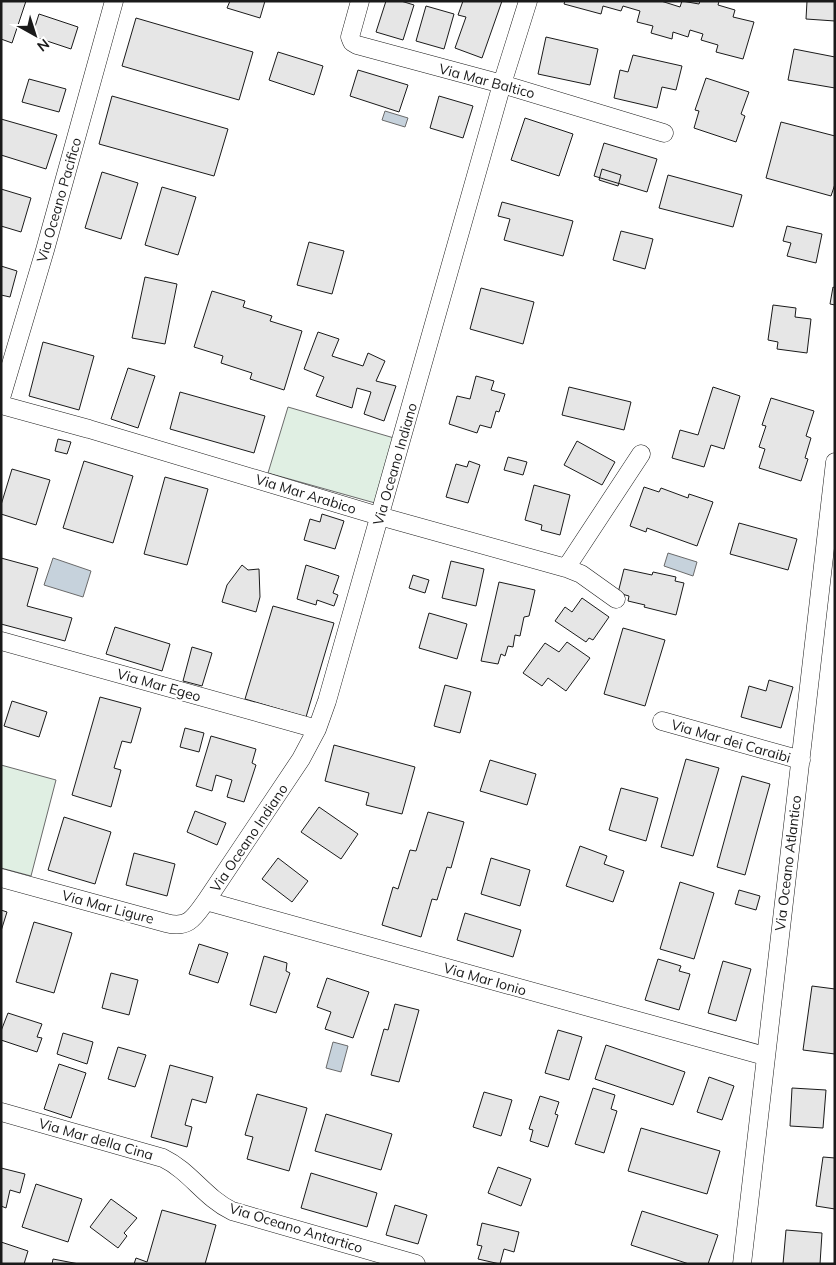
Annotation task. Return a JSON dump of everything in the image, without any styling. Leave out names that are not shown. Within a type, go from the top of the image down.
[{"type":"street","name":"Via Oceano Pacifico","points":[[1,398],[46,250],[114,1]]},
{"type":"street","name":"Via Mar Baltico","points":[[360,1],[350,37],[357,46],[502,84],[664,133]]},
{"type":"street","name":"Via Oceano Indiano","points":[[206,901],[301,759],[317,729],[327,701],[502,84],[528,1]]},
{"type":"street","name":"Via Mar Arabico","points":[[1,405],[89,429],[379,516],[566,568],[581,574],[616,599]]},
{"type":"street","points":[[566,568],[641,454]]},
{"type":"street","name":"Via Oceano Atlantico","points":[[742,1264],[835,462]]},
{"type":"street","name":"Via Mar Egeo","points":[[1,641],[317,729]]},
{"type":"street","name":"Via Mar dei Caraibi","points":[[662,721],[801,760]]},
{"type":"street","name":"Via Mar Ligure","points":[[1,878],[177,926],[188,922],[206,901]]},
{"type":"street","name":"Via Mar Ionio","points":[[206,901],[765,1056]]},
{"type":"street","name":"Via Mar della Cina","points":[[1,1112],[163,1158],[187,1174]]},
{"type":"street","name":"Via Oceano Antartico","points":[[187,1174],[208,1196],[232,1211],[416,1264]]},
{"type":"green space","points":[[288,407],[394,438],[375,503],[268,473]]},
{"type":"green space","points":[[1,765],[56,780],[31,876],[1,868]]},
{"type":"shaded area","points":[[385,111],[408,118],[405,127],[382,120]]},
{"type":"shaded area","points":[[668,553],[697,562],[693,576],[664,566]]},
{"type":"shaded area","points":[[53,558],[91,571],[83,597],[44,585]]},
{"type":"shaded area","points":[[333,1042],[348,1046],[341,1072],[326,1068]]},
{"type":"building","points":[[1,1],[26,1],[12,43],[1,39]]},
{"type":"building","points":[[230,1],[265,1],[260,18],[227,8]]},
{"type":"building","points":[[386,1],[401,1],[414,5],[403,40],[376,32]]},
{"type":"building","points":[[463,1],[502,1],[482,58],[455,48],[466,17],[458,15]]},
{"type":"building","points":[[565,1],[661,1],[680,7],[682,1],[699,4],[700,1],[719,1],[718,5],[735,10],[733,17],[754,22],[743,59],[716,52],[718,45],[701,40],[703,34],[690,30],[688,37],[673,32],[672,39],[651,33],[653,26],[637,22],[640,11],[623,6],[621,11],[603,6],[601,14],[564,4]]},
{"type":"building","points":[[807,1],[835,1],[835,21],[806,19]]},
{"type":"building","points":[[426,6],[454,14],[444,49],[416,41]]},
{"type":"building","points":[[39,14],[78,27],[71,49],[32,36]]},
{"type":"building","points":[[136,18],[253,52],[239,100],[122,66]]},
{"type":"building","points":[[546,37],[598,49],[590,85],[538,74]]},
{"type":"building","points":[[794,49],[835,57],[835,88],[788,80]]},
{"type":"building","points":[[278,52],[323,66],[314,95],[269,80]]},
{"type":"building","points":[[633,55],[682,66],[676,90],[662,87],[657,108],[614,98],[620,70],[628,72]]},
{"type":"building","points":[[358,70],[408,85],[399,112],[350,96]]},
{"type":"building","points":[[706,78],[749,92],[741,114],[745,116],[736,142],[694,128],[699,111],[695,110]]},
{"type":"building","points":[[29,79],[66,89],[59,112],[22,102]]},
{"type":"building","points":[[112,96],[228,129],[214,176],[99,144]]},
{"type":"building","points":[[439,96],[473,106],[463,138],[430,128]]},
{"type":"building","points":[[525,118],[573,134],[559,176],[511,160]]},
{"type":"building","points":[[1,119],[57,135],[46,169],[1,155]]},
{"type":"building","points":[[781,122],[835,136],[835,184],[831,196],[766,178]]},
{"type":"building","points":[[604,143],[657,159],[647,192],[594,176]]},
{"type":"building","points":[[602,169],[621,175],[618,186],[599,180]]},
{"type":"building","points":[[102,172],[138,183],[121,239],[85,228]]},
{"type":"building","points":[[668,175],[742,195],[733,227],[659,208]]},
{"type":"building","points":[[162,187],[196,197],[178,255],[145,245]]},
{"type":"building","points":[[1,189],[31,198],[21,232],[1,226]]},
{"type":"building","points":[[502,202],[573,221],[563,256],[504,240],[510,219],[498,216]]},
{"type":"building","points":[[787,226],[822,234],[816,263],[787,256],[791,243],[783,241]]},
{"type":"building","points":[[621,231],[653,239],[645,269],[613,260]]},
{"type":"building","points":[[309,242],[344,251],[332,294],[297,285]]},
{"type":"building","points":[[1,266],[17,271],[10,297],[1,295]]},
{"type":"building","points":[[145,277],[177,284],[165,344],[132,338]]},
{"type":"building","points":[[833,287],[835,288],[835,305],[830,304]]},
{"type":"building","points":[[481,288],[534,302],[523,344],[470,329]]},
{"type":"building","points":[[212,291],[245,301],[243,307],[272,316],[270,321],[302,331],[284,390],[250,379],[252,373],[221,363],[223,356],[194,347]]},
{"type":"building","points":[[773,305],[796,308],[795,317],[811,319],[807,353],[777,349],[778,342],[768,340]]},
{"type":"building","points":[[318,332],[339,339],[332,356],[363,366],[368,353],[385,361],[376,381],[396,386],[384,421],[364,414],[371,392],[357,388],[352,408],[316,396],[324,377],[304,369]]},
{"type":"building","points":[[43,342],[94,356],[79,410],[29,396]]},
{"type":"building","points":[[128,368],[155,376],[138,428],[111,419]]},
{"type":"building","points":[[476,376],[494,381],[491,390],[505,394],[499,412],[496,411],[491,428],[480,425],[477,433],[449,424],[457,396],[470,399]]},
{"type":"building","points":[[569,387],[631,402],[624,430],[562,415]]},
{"type":"building","points":[[713,387],[740,396],[724,449],[711,445],[704,467],[672,458],[680,430],[698,435]]},
{"type":"building","points":[[180,392],[265,416],[254,453],[170,429]]},
{"type":"building","points":[[771,398],[814,411],[806,436],[811,438],[805,458],[808,459],[801,481],[759,468],[765,449],[759,447],[766,426],[762,425]]},
{"type":"building","points":[[58,439],[71,442],[67,454],[55,451]]},
{"type":"building","points":[[577,441],[615,462],[602,485],[564,465]]},
{"type":"building","points":[[508,457],[527,462],[523,475],[504,470]]},
{"type":"building","points":[[84,461],[133,476],[113,543],[63,528]]},
{"type":"building","points":[[469,461],[480,465],[468,503],[446,497],[456,464],[467,467]]},
{"type":"building","points":[[12,469],[50,480],[36,525],[1,514],[1,505]]},
{"type":"building","points":[[165,477],[208,489],[187,565],[144,554]]},
{"type":"building","points":[[534,485],[570,495],[560,535],[541,530],[542,525],[525,520]]},
{"type":"building","points":[[644,487],[659,492],[661,488],[688,498],[689,494],[713,502],[697,546],[647,528],[646,532],[630,526]]},
{"type":"building","points":[[322,514],[344,521],[335,549],[304,540],[310,519],[320,522]]},
{"type":"building","points":[[739,523],[797,539],[788,570],[730,554]]},
{"type":"building","points":[[1,558],[38,568],[27,606],[72,618],[65,641],[1,624]]},
{"type":"building","points":[[451,561],[484,569],[476,606],[442,598]]},
{"type":"building","points":[[242,565],[248,570],[259,569],[260,597],[256,612],[222,602],[227,585]]},
{"type":"building","points":[[306,565],[339,576],[333,593],[338,595],[334,606],[317,600],[316,605],[297,599]]},
{"type":"building","points":[[624,569],[652,575],[653,572],[676,577],[675,581],[684,583],[676,615],[628,601],[629,596],[618,593]]},
{"type":"building","points":[[413,575],[429,580],[425,593],[409,588]]},
{"type":"building","points":[[499,582],[535,590],[529,616],[524,617],[520,636],[515,635],[513,647],[508,646],[505,656],[501,654],[498,664],[481,661]]},
{"type":"building","points":[[582,598],[609,617],[593,640],[589,638],[586,642],[555,621],[565,607],[572,612]]},
{"type":"building","points":[[273,606],[334,623],[306,717],[245,699]]},
{"type":"building","points":[[429,613],[467,624],[457,659],[419,648]]},
{"type":"building","points":[[115,627],[170,644],[162,671],[106,654]]},
{"type":"building","points":[[623,628],[665,640],[645,706],[604,694]]},
{"type":"building","points":[[567,642],[590,658],[566,691],[548,678],[542,686],[523,673],[545,643],[559,652]]},
{"type":"building","points":[[192,647],[212,653],[202,686],[183,681]]},
{"type":"building","points":[[769,680],[793,687],[781,728],[741,717],[749,686],[766,691]]},
{"type":"building","points":[[445,685],[471,692],[460,733],[434,726]]},
{"type":"building","points":[[100,697],[141,708],[131,743],[122,741],[114,768],[121,770],[111,807],[72,795]]},
{"type":"building","points":[[12,701],[47,712],[39,737],[4,726]]},
{"type":"building","points":[[185,728],[204,733],[199,752],[180,747]]},
{"type":"building","points":[[211,736],[256,749],[252,763],[256,765],[244,802],[227,797],[232,780],[216,775],[212,791],[196,786]]},
{"type":"building","points":[[334,745],[415,767],[402,814],[366,805],[369,793],[325,781]]},
{"type":"building","points":[[686,759],[719,768],[693,856],[661,847]]},
{"type":"building","points":[[490,760],[536,774],[527,805],[480,791]]},
{"type":"building","points":[[742,776],[770,784],[745,875],[717,867]]},
{"type":"building","points":[[621,788],[658,798],[646,841],[609,830]]},
{"type":"building","points":[[319,807],[358,834],[341,859],[301,832]]},
{"type":"building","points":[[195,811],[226,823],[217,845],[187,832]]},
{"type":"building","points":[[428,812],[464,822],[451,868],[447,867],[437,900],[432,899],[421,937],[382,925],[393,887],[398,889],[410,850],[416,851]]},
{"type":"building","points":[[64,817],[111,832],[95,884],[48,870]]},
{"type":"building","points":[[580,846],[607,856],[604,864],[624,871],[613,902],[566,886]]},
{"type":"building","points":[[134,853],[175,864],[167,896],[126,885]]},
{"type":"building","points":[[278,858],[308,881],[292,902],[262,879]]},
{"type":"building","points":[[491,858],[530,870],[520,906],[481,894]]},
{"type":"building","points":[[680,882],[714,893],[694,959],[660,949]]},
{"type":"building","points":[[739,890],[760,896],[756,910],[735,904]]},
{"type":"building","points":[[1,910],[7,912],[1,931]]},
{"type":"building","points":[[465,913],[521,930],[513,957],[457,940]]},
{"type":"building","points":[[34,922],[72,933],[54,993],[16,982]]},
{"type":"building","points":[[199,944],[228,953],[218,983],[189,974]]},
{"type":"building","points":[[264,956],[287,963],[286,971],[290,973],[276,1013],[250,1005]]},
{"type":"building","points":[[658,959],[681,966],[679,971],[690,974],[679,1010],[645,1000]]},
{"type":"building","points":[[723,961],[751,969],[736,1021],[708,1013]]},
{"type":"building","points":[[111,973],[138,980],[129,1015],[102,1008]]},
{"type":"building","points":[[327,978],[369,992],[353,1038],[325,1029],[331,1012],[317,1007]]},
{"type":"building","points":[[812,986],[835,989],[835,1054],[803,1050]]},
{"type":"building","points":[[395,1004],[419,1010],[399,1082],[371,1075],[384,1029],[388,1030]]},
{"type":"building","points":[[8,1013],[42,1024],[37,1037],[42,1038],[37,1052],[1,1040],[1,1031]]},
{"type":"building","points":[[558,1030],[582,1037],[569,1080],[545,1073]]},
{"type":"building","points":[[63,1033],[93,1042],[87,1064],[57,1054]]},
{"type":"building","points":[[606,1045],[685,1072],[673,1105],[595,1079]]},
{"type":"building","points":[[118,1047],[146,1055],[135,1087],[108,1079]]},
{"type":"building","points":[[59,1064],[86,1073],[71,1118],[44,1109]]},
{"type":"building","points":[[170,1065],[213,1077],[206,1103],[192,1099],[185,1125],[192,1127],[187,1147],[151,1137]]},
{"type":"building","points":[[709,1077],[734,1086],[722,1120],[697,1112]]},
{"type":"building","points":[[593,1088],[615,1095],[611,1109],[617,1111],[604,1153],[575,1144]]},
{"type":"building","points":[[792,1088],[826,1090],[823,1128],[790,1126]]},
{"type":"building","points":[[484,1092],[512,1100],[501,1136],[473,1127]]},
{"type":"building","points":[[257,1094],[307,1108],[289,1171],[247,1159],[253,1137],[245,1135]]},
{"type":"building","points":[[540,1096],[559,1102],[555,1114],[558,1115],[548,1147],[530,1141],[533,1130],[529,1129]]},
{"type":"building","points":[[326,1114],[392,1134],[381,1170],[315,1151]]},
{"type":"building","points":[[641,1128],[720,1151],[707,1194],[628,1171]]},
{"type":"building","points":[[823,1157],[835,1158],[835,1209],[816,1206]]},
{"type":"building","points":[[498,1167],[531,1179],[521,1206],[488,1193]]},
{"type":"building","points":[[1,1168],[25,1174],[20,1193],[10,1190],[6,1208],[1,1206]]},
{"type":"building","points":[[311,1173],[377,1193],[367,1227],[301,1208]]},
{"type":"building","points":[[36,1184],[82,1199],[68,1242],[22,1227]]},
{"type":"building","points":[[111,1199],[137,1218],[124,1233],[127,1236],[118,1248],[90,1227]]},
{"type":"building","points":[[395,1205],[427,1215],[418,1244],[386,1235]]},
{"type":"building","points":[[162,1210],[216,1225],[205,1264],[134,1264],[136,1258],[147,1262]]},
{"type":"building","points":[[642,1211],[718,1235],[708,1264],[689,1264],[631,1245]]},
{"type":"building","points":[[482,1223],[519,1232],[514,1252],[504,1249],[500,1264],[478,1259],[482,1246],[477,1245]]},
{"type":"building","points":[[786,1230],[822,1233],[820,1264],[783,1264]]},
{"type":"building","points":[[1,1242],[28,1251],[24,1264],[1,1264]]},
{"type":"building","points":[[53,1259],[79,1264],[52,1264]]}]
